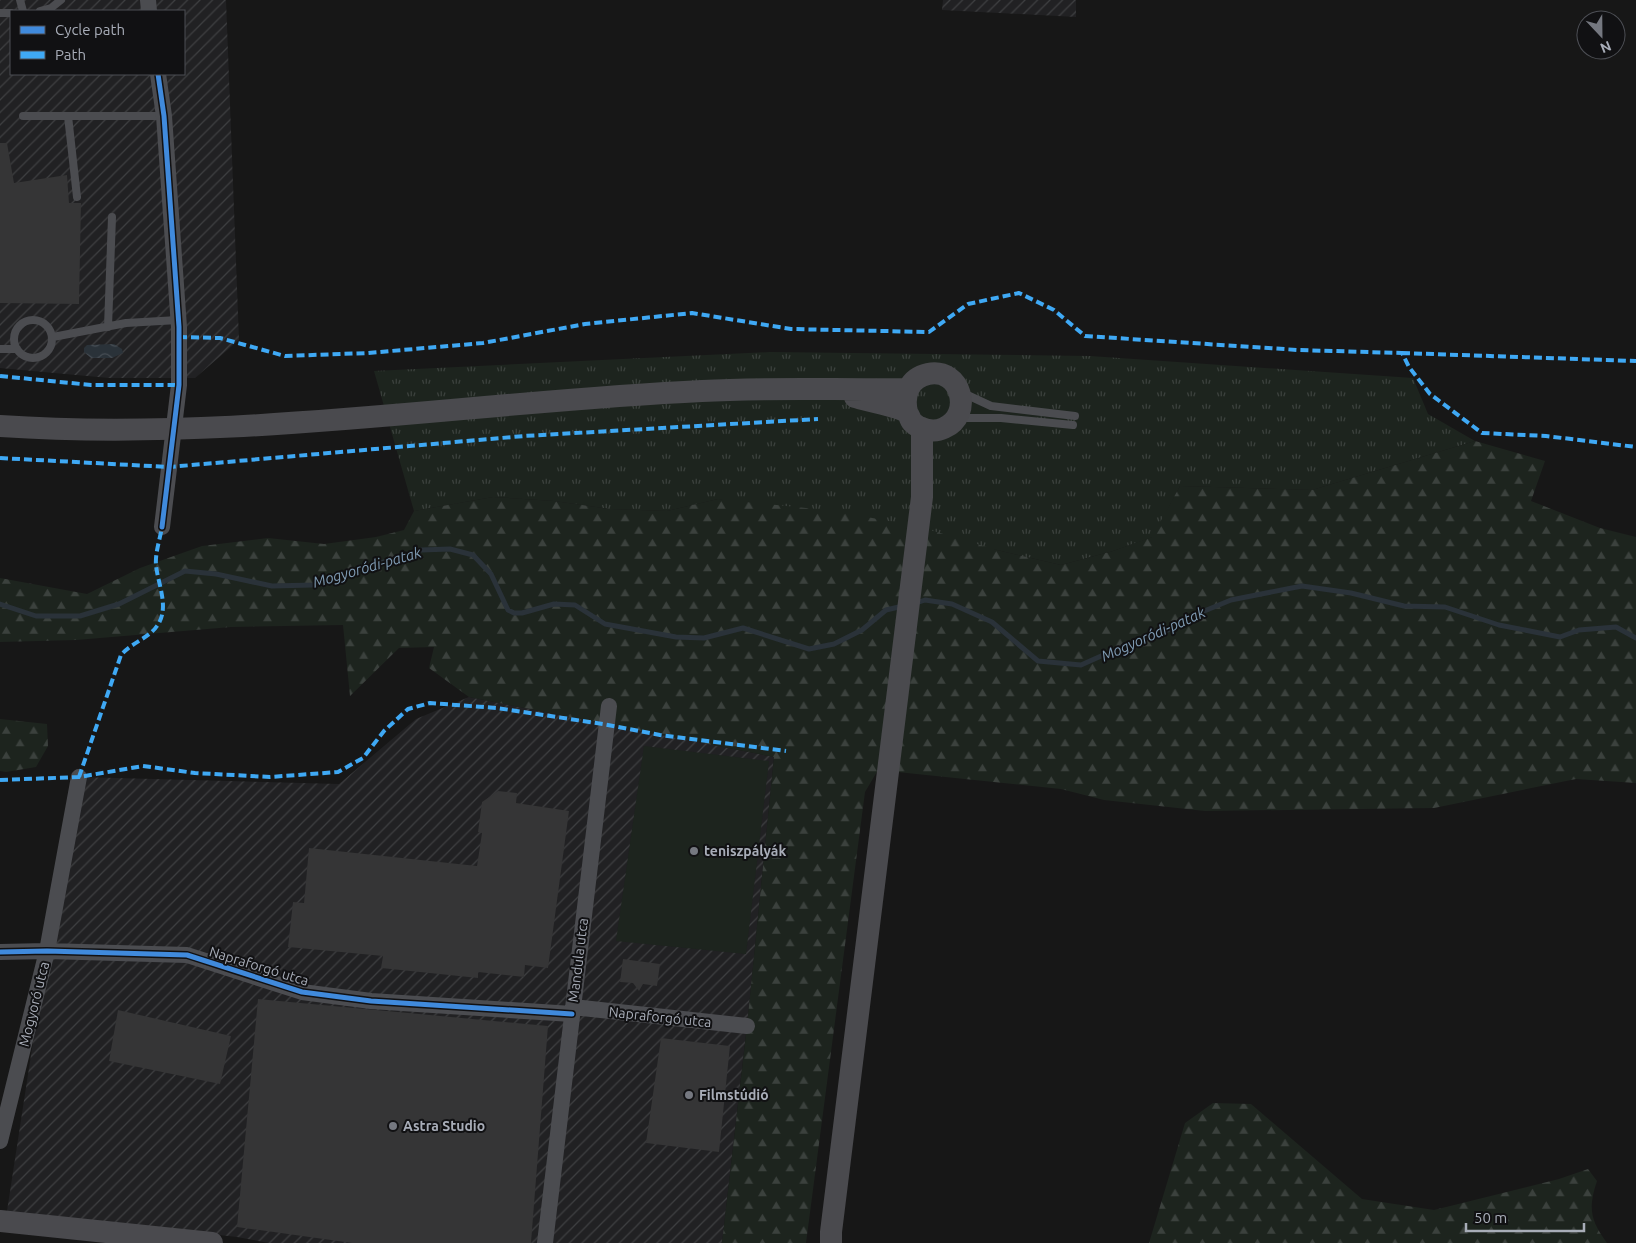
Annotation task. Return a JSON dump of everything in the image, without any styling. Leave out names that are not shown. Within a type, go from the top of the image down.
[{"type":"main road","points":[[830,1239],[922,497],[940,426],[961,410],[960,392],[955,384],[939,374],[921,376],[908,389],[905,405],[906,412],[913,422],[940,426]]},
{"type":"main road","points":[[0,426],[174,429],[325,420],[702,391],[908,389]]},
{"type":"main road","points":[[832,390],[906,412]]},
{"type":"main road","points":[[0,1220],[212,1243]]},
{"type":"street","points":[[158,75],[164,116],[178,320],[179,385],[162,527]]},
{"type":"street","name":"Mandula utca","points":[[544,1243],[609,706]]},
{"type":"street","name":"Mogyoró utca","points":[[0,1141],[47,951],[79,777]]},
{"type":"street","name":"Napraforgó utca","points":[[0,952],[47,951],[187,955],[302,992],[371,1001],[573,1011],[747,1026]]},
{"type":"lane","points":[[44,10],[51,8],[61,0]]},
{"type":"lane","points":[[23,116],[164,116]]},
{"type":"lane","points":[[68,116],[77,197]]},
{"type":"lane","points":[[108,327],[112,217]]},
{"type":"lane","points":[[34,319],[43,322],[50,328],[53,337],[51,346],[46,354],[37,358],[28,358],[17,349],[13,335],[17,327],[24,320],[34,319]]},
{"type":"lane","points":[[53,337],[108,327],[178,320]]},
{"type":"lane","points":[[0,349],[17,349]]},
{"type":"lane","points":[[960,392],[990,406],[1075,416]]},
{"type":"lane","points":[[940,426],[984,417],[1073,424]]},
{"type":"shaded area","points":[[0,0],[226,0],[239,340],[195,378],[109,378],[0,368]]},
{"type":"shaded area","points":[[943,0],[1076,0],[1076,17],[942,10]]},
{"type":"shaded area","points":[[469,697],[774,757],[748,1016],[722,1243],[269,1243],[237,1237],[7,1211],[47,951],[79,777],[339,784],[416,719]]},
{"type":"green space","points":[[770,352],[1090,356],[1413,378],[1428,414],[1475,441],[1312,490],[1180,486],[1153,537],[1113,551],[1061,565],[997,550],[718,499],[667,511],[610,509],[554,501],[493,497],[414,511],[374,371]]},
{"type":"green space","points":[[1475,441],[1545,461],[1531,501],[1600,528],[1636,537],[1636,783],[1576,779],[1434,808],[1205,811],[1104,800],[1061,789],[878,770],[865,792],[806,1243],[722,1243],[747,1026],[774,757],[469,697],[429,668],[434,647],[399,648],[350,696],[343,625],[231,627],[76,640],[0,642],[0,578],[87,594],[140,568],[202,546],[268,538],[324,544],[376,537],[404,530],[414,511],[493,497],[554,501],[610,509],[667,511],[718,499],[835,511],[920,527],[997,550],[1061,565],[1113,551],[1152,537],[1180,486],[1312,490]]},
{"type":"green space","points":[[0,719],[47,724],[48,746],[36,767],[6,772],[0,771]]},
{"type":"green space","name":"teniszpályák","points":[[644,746],[769,761],[746,954],[616,941]]},
{"type":"green space","points":[[1213,1103],[1251,1104],[1362,1199],[1434,1210],[1559,1179],[1588,1169],[1597,1181],[1592,1199],[1592,1214],[1601,1235],[1607,1243],[1149,1243],[1185,1123]]},
{"type":"water","points":[[114,344],[122,349],[123,353],[112,358],[91,358],[84,352],[84,348],[87,345]]},
{"type":"building","points":[[0,143],[7,143],[14,183],[67,175],[69,203],[81,203],[79,304],[0,303]]},
{"type":"building","points":[[498,791],[517,793],[516,803],[569,811],[548,968],[525,965],[524,977],[478,972],[478,978],[381,968],[383,956],[288,947],[293,902],[304,903],[309,848],[477,866],[482,833],[478,832],[482,802]]},
{"type":"building","points":[[623,959],[660,964],[657,986],[643,984],[639,991],[633,983],[620,982]]},
{"type":"building","name":"Astra Studio","points":[[258,999],[548,1026],[531,1243],[352,1243],[237,1227]]},
{"type":"building","points":[[118,1010],[231,1036],[220,1084],[109,1061]]},
{"type":"building","name":"Filmstúdió","points":[[661,1038],[730,1046],[719,1152],[646,1143]]},
{"type":"waterway","name":"Mogyoródi-patak","points":[[0,604],[36,616],[80,616],[119,604],[185,571],[216,574],[272,586],[313,585],[421,550],[450,549],[473,555],[491,574],[508,610],[514,613],[522,613],[554,604],[575,605],[605,624],[676,637],[704,638],[743,628],[809,649],[834,644],[862,630],[886,610],[903,606]]},
{"type":"waterway","name":"Mogyoródi-patak","points":[[916,603],[925,600],[952,604],[992,622],[1038,661],[1081,665],[1119,648],[1179,626],[1197,614],[1231,600],[1302,586],[1351,593],[1404,606],[1445,607],[1499,625],[1560,637],[1579,630],[1616,627],[1636,638]]},
{"type":"marked path","points":[[179,337],[220,338],[285,356],[368,353],[483,343],[585,324],[692,313],[791,329],[929,332],[968,304],[1019,293],[1054,310],[1085,336],[1298,350],[1402,353],[1409,367],[1430,394],[1482,433],[1546,436],[1636,447]]},
{"type":"marked path","points":[[1402,353],[1636,361]]},
{"type":"marked path","points":[[0,376],[91,385],[179,385]]},
{"type":"marked path","points":[[0,458],[169,467],[524,436],[818,419]]},
{"type":"marked path","points":[[79,777],[121,655],[154,630],[161,619],[163,604],[156,560],[162,527]]},
{"type":"marked path","points":[[0,780],[79,777],[143,766],[195,773],[270,777],[338,772],[363,758],[384,731],[408,709],[430,703],[497,708],[603,724],[660,735],[786,751]]},
{"type":"cycle path","points":[[158,75],[164,116],[179,327],[179,385],[162,527]]},
{"type":"cycle path","points":[[0,952],[47,951],[187,955],[302,992],[371,1001],[572,1014]]},
{"type":"place","name":"teniszpályák","points":[[694,851]]},
{"type":"place","name":"Filmstúdió","points":[[689,1095]]},
{"type":"place","name":"Astra Studio","points":[[393,1126]]}]
